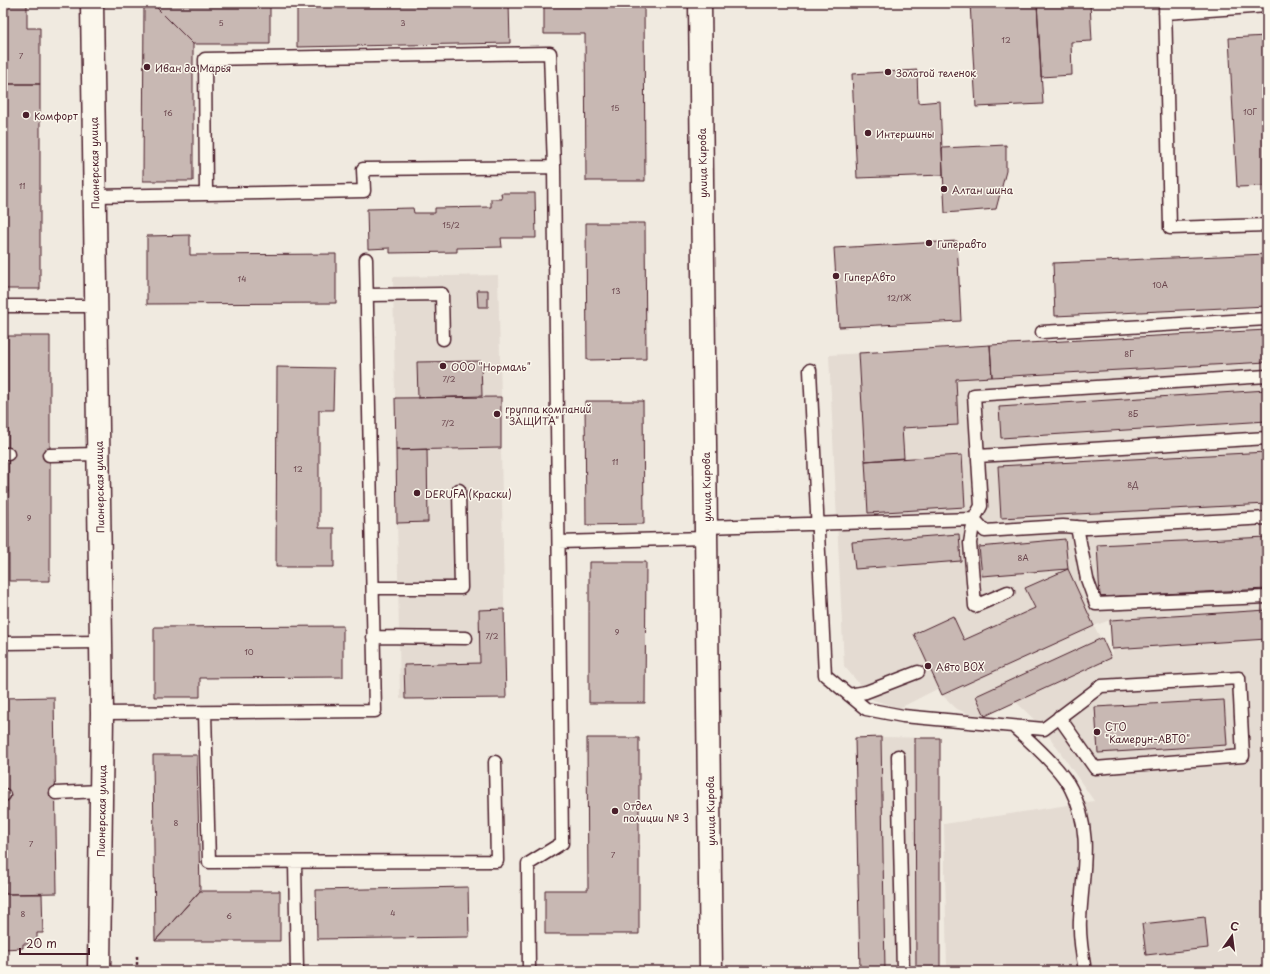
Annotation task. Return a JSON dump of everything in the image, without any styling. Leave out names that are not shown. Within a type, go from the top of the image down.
[{"type":"street","name":"Пионерская улица","points":[[92,3],[102,713],[99,971]]},
{"type":"street","name":"улица Кирова","points":[[700,3],[711,971]]},
{"type":"lane","points":[[1267,6],[1165,8],[1170,228],[1267,225]]},
{"type":"lane","points":[[206,194],[205,59],[550,53],[554,167],[562,843],[528,864],[529,971]]},
{"type":"lane","points":[[95,196],[364,190],[363,169],[554,167]]},
{"type":"lane","points":[[102,713],[374,711],[368,295],[366,259]]},
{"type":"lane","points":[[368,295],[442,294],[443,339]]},
{"type":"lane","points":[[3,306],[96,306]]},
{"type":"lane","points":[[1042,332],[1267,320]]},
{"type":"lane","points":[[810,370],[825,675],[866,709],[895,714],[1044,729],[1059,717],[1101,686],[1239,678],[1243,756],[1095,768],[1059,717]]},
{"type":"lane","points":[[1008,592],[975,606],[970,543],[974,519],[981,506],[974,395],[1267,376]]},
{"type":"lane","points":[[978,456],[1267,438]]},
{"type":"lane","points":[[49,455],[98,454]]},
{"type":"lane","points":[[373,588],[461,588],[459,490]]},
{"type":"lane","points":[[559,542],[817,524],[974,519],[985,531],[1063,526],[1088,528],[1267,518]]},
{"type":"lane","points":[[1077,527],[1087,579],[1096,604],[1267,597]]},
{"type":"lane","points":[[374,637],[466,638]]},
{"type":"lane","points":[[3,643],[101,642]]},
{"type":"lane","points":[[849,695],[866,692],[918,672]]},
{"type":"lane","points":[[205,713],[209,862],[295,863],[497,861],[495,762]]},
{"type":"lane","points":[[1014,727],[1033,744],[1071,788],[1081,816],[1086,835],[1086,862],[1080,921],[1081,948],[1085,971]]},
{"type":"lane","points":[[898,756],[903,971]]},
{"type":"lane","points":[[56,792],[101,791]]},
{"type":"lane","points":[[295,863],[297,971]]},
{"type":"path","points":[[137,956],[137,971]]},
{"type":"shaded area","points":[[498,275],[501,397],[395,398],[393,277]]},
{"type":"shaded area","points":[[1267,330],[1267,971],[947,971],[944,824],[1094,801],[1044,729],[1016,702],[985,716],[968,714],[957,709],[942,695],[939,688],[900,708],[873,700],[844,666],[829,355]],"holes":[[[1110,620],[1112,649],[1111,657],[1094,626]]]},
{"type":"shaded area","points":[[501,448],[506,698],[400,699],[396,450]]},
{"type":"shaded area","points":[[855,738],[940,738],[940,971],[860,971]]},
{"type":"building","points":[[3,3],[27,3],[27,28],[40,28],[40,84],[3,84]]},
{"type":"building","points":[[144,3],[152,3],[193,44],[193,181],[143,181]]},
{"type":"building","points":[[152,3],[270,3],[270,44],[193,44]]},
{"type":"building","points":[[297,3],[509,3],[510,43],[297,47]]},
{"type":"building","points":[[544,3],[644,3],[645,181],[586,181],[585,34],[544,34]]},
{"type":"building","points":[[970,3],[1037,3],[1043,104],[976,107]]},
{"type":"building","points":[[1037,3],[1090,3],[1092,41],[1071,42],[1072,75],[1041,77]]},
{"type":"building","points":[[1267,36],[1267,186],[1237,187],[1229,38]]},
{"type":"building","points":[[917,70],[918,103],[940,101],[943,175],[857,178],[852,74]]},
{"type":"building","points":[[3,84],[40,84],[40,289],[3,289]]},
{"type":"building","points":[[1006,145],[1006,171],[996,209],[945,213],[942,148]]},
{"type":"building","points":[[501,193],[535,193],[536,238],[501,238],[502,247],[457,248],[457,252],[390,253],[390,248],[368,249],[367,209],[413,208],[414,213],[435,213],[435,208],[491,207],[491,199],[502,199]]},
{"type":"building","points":[[586,223],[645,223],[646,359],[587,360]]},
{"type":"building","points":[[190,235],[190,255],[336,254],[336,303],[147,304],[147,236]]},
{"type":"building","points":[[957,241],[961,321],[839,327],[834,248]]},
{"type":"building","points":[[1267,254],[1267,306],[1055,316],[1053,263]]},
{"type":"building","points":[[477,290],[488,290],[488,307],[478,307]]},
{"type":"building","points":[[1267,330],[1267,362],[992,377],[990,345]]},
{"type":"building","points":[[8,336],[50,336],[50,581],[9,581]]},
{"type":"building","points":[[990,345],[992,377],[956,379],[958,425],[902,428],[904,458],[865,461],[859,353]]},
{"type":"building","points":[[481,361],[482,396],[418,398],[417,362]]},
{"type":"building","points":[[277,367],[334,368],[333,410],[319,410],[319,528],[334,528],[334,567],[276,567]]},
{"type":"building","points":[[1267,390],[1267,421],[1001,438],[999,407]]},
{"type":"building","points":[[501,397],[501,448],[396,450],[395,398]]},
{"type":"building","points":[[585,401],[643,401],[644,524],[586,525]]},
{"type":"building","points":[[427,449],[428,522],[397,523],[396,450]]},
{"type":"building","points":[[1267,452],[1267,504],[1001,518],[998,466]]},
{"type":"building","points":[[962,455],[965,507],[868,513],[865,461]]},
{"type":"building","points":[[959,534],[961,561],[855,569],[852,542]]},
{"type":"building","points":[[1267,537],[1267,589],[1100,597],[1097,545]]},
{"type":"building","points":[[1065,539],[1068,569],[982,576],[979,547]]},
{"type":"building","points":[[589,562],[646,562],[645,703],[589,703]]},
{"type":"building","points":[[1068,569],[1094,626],[942,695],[914,634],[953,616],[964,640],[1035,608],[1025,588]]},
{"type":"building","points":[[504,609],[506,698],[405,699],[404,665],[480,663],[479,610]]},
{"type":"building","points":[[1267,610],[1267,639],[1112,649],[1110,620]]},
{"type":"building","points":[[343,626],[343,677],[200,678],[200,697],[154,697],[154,627]]},
{"type":"building","points":[[1102,638],[1111,658],[985,716],[976,696]]},
{"type":"building","points":[[54,697],[57,893],[6,894],[3,698]]},
{"type":"building","points":[[1224,700],[1227,745],[1098,753],[1095,707]]},
{"type":"building","points":[[881,737],[885,971],[860,971],[855,738]]},
{"type":"building","points":[[587,738],[639,738],[639,934],[545,934],[545,890],[588,890]]},
{"type":"building","points":[[915,738],[940,738],[940,971],[916,971]]},
{"type":"building","points":[[153,755],[197,755],[200,891],[155,941]]},
{"type":"building","points":[[468,887],[469,937],[317,939],[316,890]]},
{"type":"building","points":[[200,891],[280,891],[280,941],[155,941]]},
{"type":"building","points":[[3,894],[42,894],[43,933],[37,933],[37,944],[23,944],[23,948],[3,949]]},
{"type":"building","points":[[1205,917],[1208,948],[1146,955],[1142,924]]},
{"type":"place","name":"Иван да Марья","points":[[147,67]]},
{"type":"place","name":"Золотой теленок","points":[[888,72]]},
{"type":"place","name":"Комфорт","points":[[26,115]]},
{"type":"place","name":"Интершины","points":[[868,133]]},
{"type":"place","name":"Алтан шина","points":[[944,189]]},
{"type":"place","name":"Гиперавто","points":[[929,243]]},
{"type":"place","name":"ГиперАвто","points":[[836,276]]},
{"type":"place","name":"ООО \"Нормаль\"","points":[[443,366]]},
{"type":"place","name":"группа компаний \"ЗАЩИТА\"","points":[[497,414]]},
{"type":"place","name":"DERUFA (Краски)","points":[[417,493]]},
{"type":"place","name":"Авто BOX","points":[[928,666]]},
{"type":"place","name":"СТО \"Камерун-АВТО\"","points":[[1097,732]]},
{"type":"place","name":"Отдел полиции № 3","points":[[615,811]]}]
